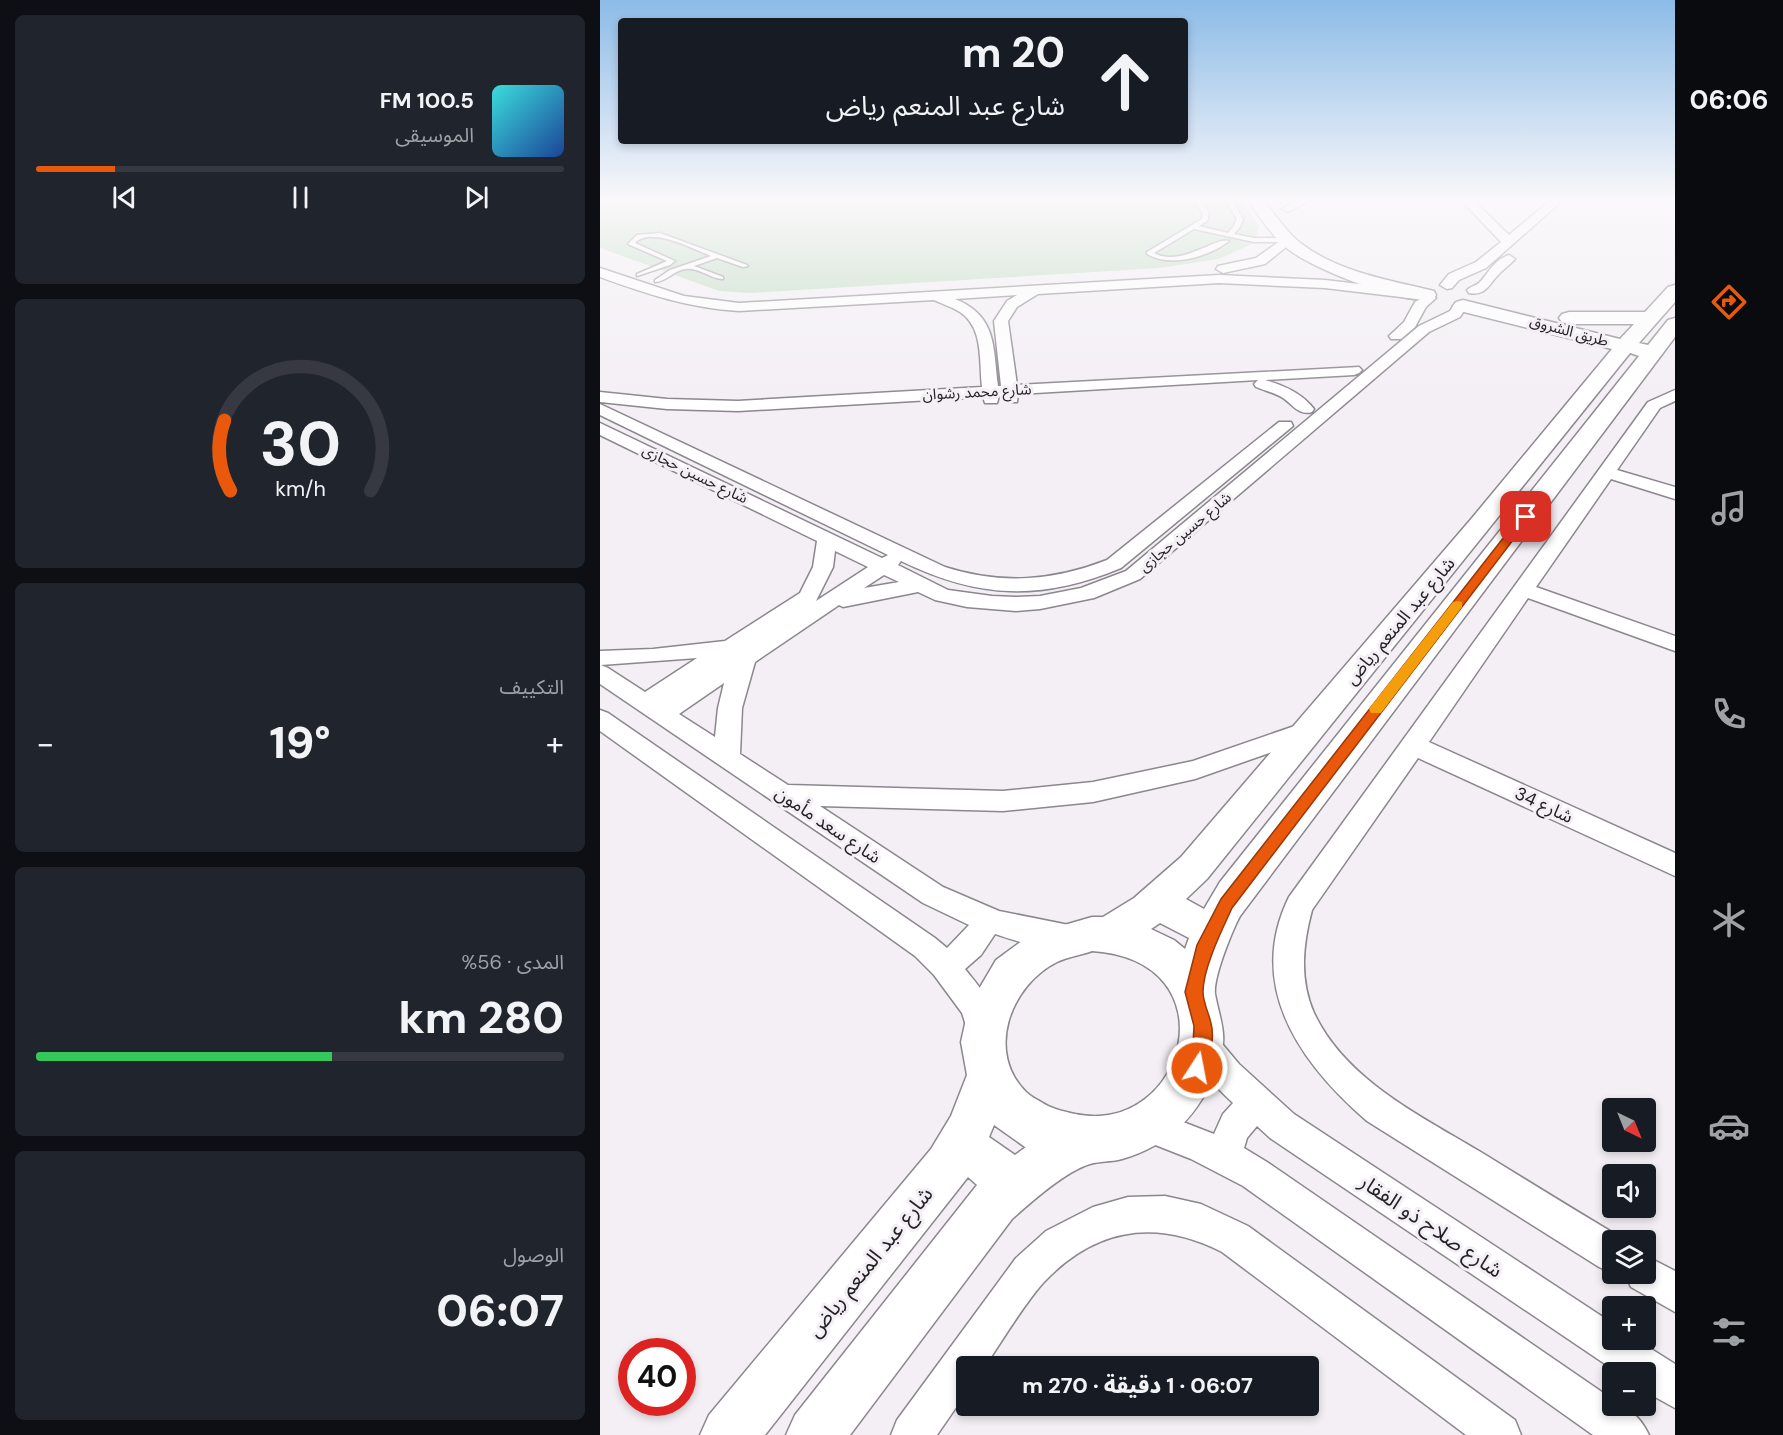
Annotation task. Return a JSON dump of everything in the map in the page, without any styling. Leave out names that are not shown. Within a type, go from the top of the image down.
[{"type":"street","points":[[618,266],[699,295],[744,299],[935,292],[1230,274],[1388,291],[1434,292],[1454,277],[1479,266]]},
{"type":"street","points":[[600,272],[672,299],[720,306],[778,307],[935,292],[1033,291],[1230,274],[1249,266]]},
{"type":"street","points":[[1331,266],[1404,290],[1434,292],[1468,299]]},
{"type":"street","points":[[1367,266],[1434,292]]},
{"type":"street","name":"شارع حسين حجازى","points":[[600,428],[827,539],[960,580],[985,585],[1040,586],[1092,574],[1114,564],[1132,552],[1306,409],[1424,329],[1455,314],[1484,286],[1499,266]]},
{"type":"street","points":[[1010,394],[1001,321],[1012,304],[1033,291]]},
{"type":"street","points":[[1388,291],[1405,310],[1410,324]]},
{"type":"street","name":"شارع عبد المنعم رياض","points":[[1194,992],[1200,964],[1213,927],[1234,893],[1512,535],[1656,340],[1675,291]]},
{"type":"street","points":[[935,292],[963,307],[981,322],[991,395]]},
{"type":"street","name":"شارع حسين حجازى","points":[[600,409],[664,432],[884,556],[920,585],[942,595],[969,601],[1017,605],[1057,602],[1111,586],[1133,575],[1151,562],[1410,324],[1420,305],[1434,292]]},
{"type":"street","name":"طريق الشروق","points":[[1468,299],[1569,318],[1656,340]]},
{"type":"street","name":"طريق الشروق","points":[[1468,299],[1656,340]]},
{"type":"street","name":"شارع عبد المنعم رياض","points":[[1091,936],[1161,900],[1194,868],[1481,524],[1656,340]]},
{"type":"street","points":[[1006,368],[1044,388]]},
{"type":"street","points":[[955,393],[988,370]]},
{"type":"street","name":"شارع محمد رشوان","points":[[687,419],[712,415],[991,395],[1262,384],[1351,377]]},
{"type":"street","name":"شارع محمد رشوان","points":[[1010,394],[1044,388],[1351,377]]},
{"type":"street","points":[[1262,384],[1288,394],[1306,409]]},
{"type":"street","name":"شارع محمد رشوان","points":[[600,397],[667,404],[729,406],[955,393],[991,395]]},
{"type":"street","points":[[1602,1248],[1378,1109],[1354,1089],[1332,1068],[1301,1020],[1287,971],[1287,948],[1291,926],[1299,906],[1653,405],[1675,394]]},
{"type":"street","points":[[1606,472],[1675,493]]},
{"type":"street","points":[[1481,524],[1512,535]]},
{"type":"street","points":[[815,602],[827,539]]},
{"type":"street","points":[[654,708],[884,556]]},
{"type":"street","points":[[815,602],[920,585]]},
{"type":"street","points":[[1523,589],[1675,644]]},
{"type":"street","points":[[600,658],[738,653]]},
{"type":"street","points":[[728,759],[726,733],[728,708],[735,682],[738,653]]},
{"type":"street","name":"شارع سعد مأمون","points":[[600,673],[933,895],[987,920],[1044,934],[1091,936]]},
{"type":"street","points":[[600,719],[903,930],[945,966],[976,1007],[986,1055],[1001,1097],[1024,1119],[1038,1128],[1063,1137],[1089,1140]]},
{"type":"street","points":[[784,795],[1003,801],[1093,792],[1195,770],[1309,730]]},
{"type":"street","name":"شارع 34","points":[[1413,745],[1675,865]]},
{"type":"street","points":[[1161,900],[1178,916],[1213,927]]},
{"type":"street","points":[[945,966],[957,959],[976,941],[987,920]]},
{"type":"street","points":[[815,1435],[983,1217],[1009,1189],[1047,1160],[1089,1140],[1129,1133],[1148,1125],[1169,1109],[1185,1090],[1197,1068],[1203,1044],[1203,1026],[1194,992],[1183,974],[1168,959],[1150,947],[1130,939],[1091,936],[1052,943],[1030,954],[1012,970],[998,988],[988,1010],[986,1055]]},
{"type":"street","name":"شارع صلاح ذو الفقار","points":[[1203,1044],[1227,1075],[1257,1104],[1311,1146],[1675,1388]]},
{"type":"street","name":"شارع عبد المنعم رياض","points":[[729,1435],[936,1182],[958,1149],[977,1113],[986,1055]]},
{"type":"street","points":[[1225,1155],[1234,1125],[1244,1113],[1257,1104]]},
{"type":"street","points":[[1148,1125],[1225,1155],[1255,1174],[1628,1435]]},
{"type":"street","points":[[958,1149],[983,1158],[1003,1177],[1009,1189]]},
{"type":"street","points":[[912,1435],[1029,1271],[1059,1244],[1093,1225],[1128,1215],[1165,1214],[1201,1222],[1235,1239],[1500,1435]]},
{"type":"street","points":[[1656,1281],[1675,1293]]},
{"type":"lane","points":[[639,274],[662,266]]},
{"type":"lane","points":[[657,281],[672,271],[688,266],[721,278]]},
{"type":"green space","points":[[650,266],[1173,266],[750,293],[719,291]]},
{"type":"slow traffic","points":[[1376,709],[1457,605]]},
{"type":"route","points":[[1197,1068],[1203,1044],[1203,1026],[1194,992],[1206,945],[1226,903],[1526,517]]}]
